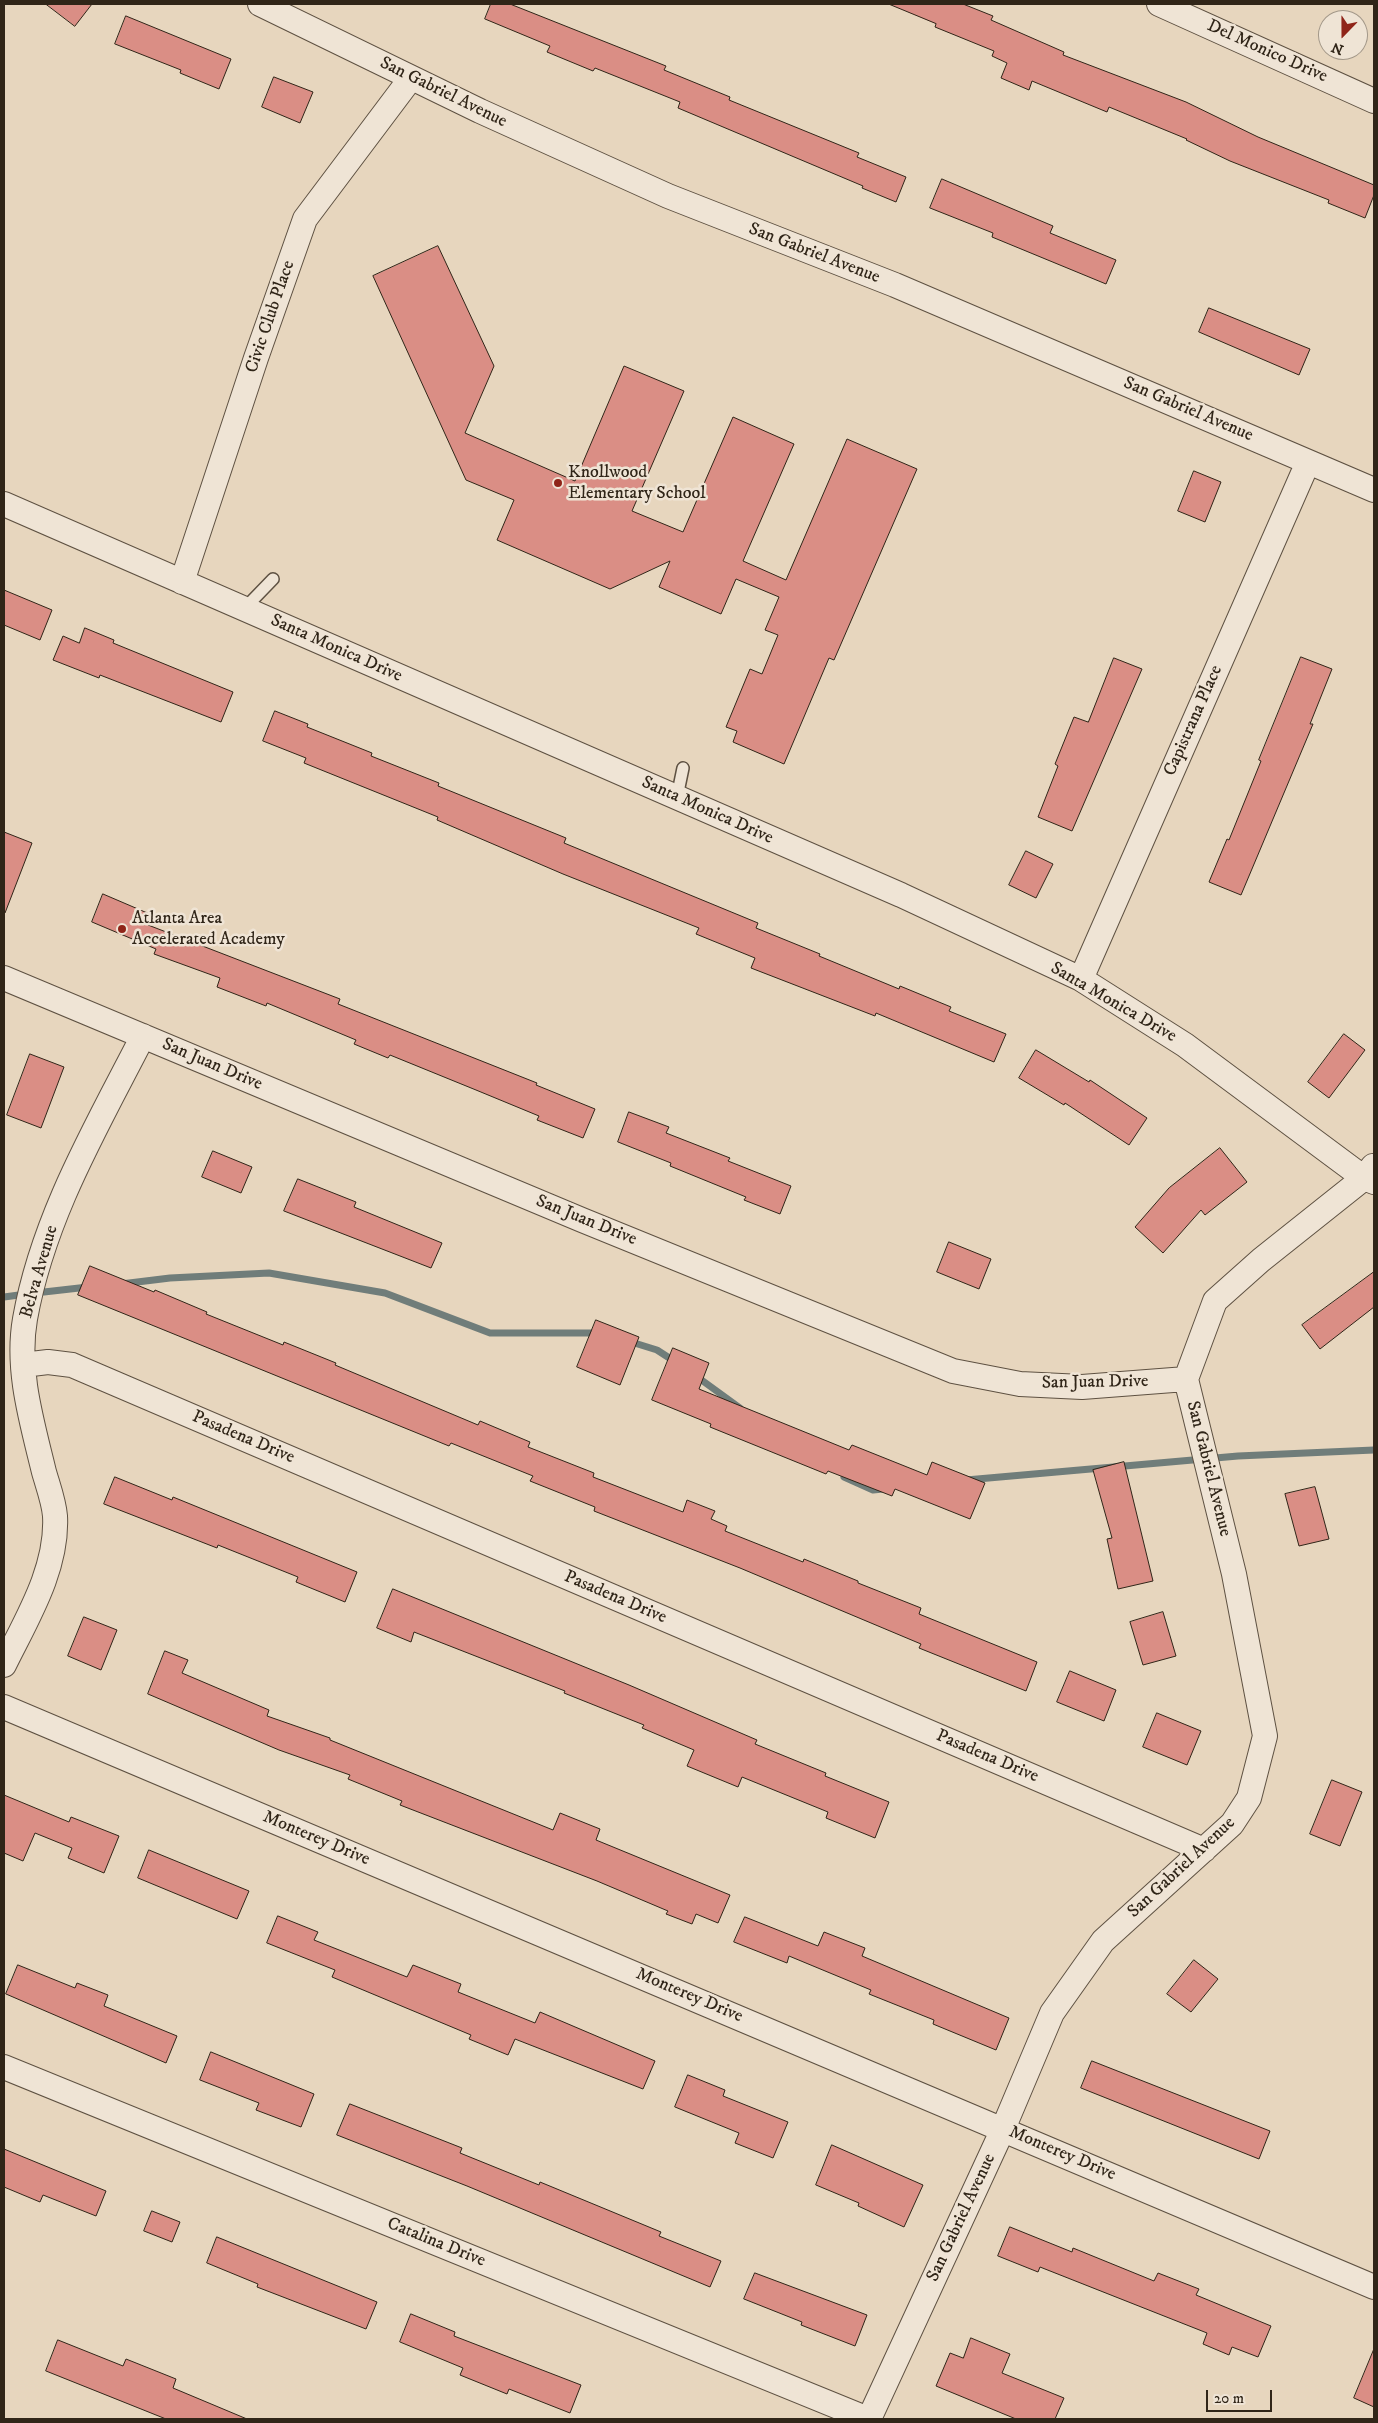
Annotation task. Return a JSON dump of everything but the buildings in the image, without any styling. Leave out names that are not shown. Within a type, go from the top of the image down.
[{"type":"street","name":"San Gabriel Avenue","points":[[260,4],[411,78],[668,196],[895,285],[1374,490]]},
{"type":"street","name":"Del Monico Drive","points":[[1159,4],[1374,102]]},
{"type":"street","name":"Civic Club Place","points":[[182,582],[256,358],[305,219],[411,78]]},
{"type":"street","name":"Capistrana Place","points":[[1081,980],[1308,462]]},
{"type":"street","name":"Santa Monica Drive","points":[[4,504],[901,895],[1081,980],[1185,1045],[1371,1175]]},
{"type":"street","name":"San Juan Drive","points":[[4,978],[582,1220],[953,1371],[1020,1384],[1082,1387],[1186,1379]]},
{"type":"street","name":"Belva Avenue","points":[[4,1665],[38,1598],[51,1553],[55,1516],[28,1403],[23,1365],[25,1319],[43,1251],[72,1176],[143,1036]]},
{"type":"street","name":"San Gabriel Avenue","points":[[869,2419],[1003,2129],[1052,2013],[1103,1941],[1232,1824],[1249,1798],[1265,1736],[1234,1574],[1186,1379],[1215,1301],[1261,1260],[1371,1175]]},
{"type":"street","name":"Pasadena Drive","points":[[23,1365],[48,1362],[72,1365],[1204,1850]]},
{"type":"street","name":"Monterey Drive","points":[[4,1707],[1374,2287]]},
{"type":"street","name":"Catalina Drive","points":[[4,2067],[869,2419]]},
{"type":"lane","points":[[244,609],[273,579]]},
{"type":"lane","points":[[677,798],[683,768]]},
{"type":"waterway","points":[[121,1284],[170,1278],[269,1273],[385,1293],[490,1333],[598,1333]]},
{"type":"waterway","points":[[44,1292],[88,1287]]},
{"type":"waterway","points":[[4,1297],[19,1295]]},
{"type":"waterway","points":[[628,1341],[657,1350],[677,1363]]},
{"type":"waterway","points":[[696,1376],[740,1408]]},
{"type":"waterway","points":[[966,1480],[1238,1456],[1374,1450]]},
{"type":"waterway","points":[[844,1477],[873,1490],[883,1489]]},
{"type":"place","name":"Knollwood Elementary School","points":[[558,483]]},
{"type":"place","name":"Atlanta Area Accelerated Academy","points":[[122,929]]}]
